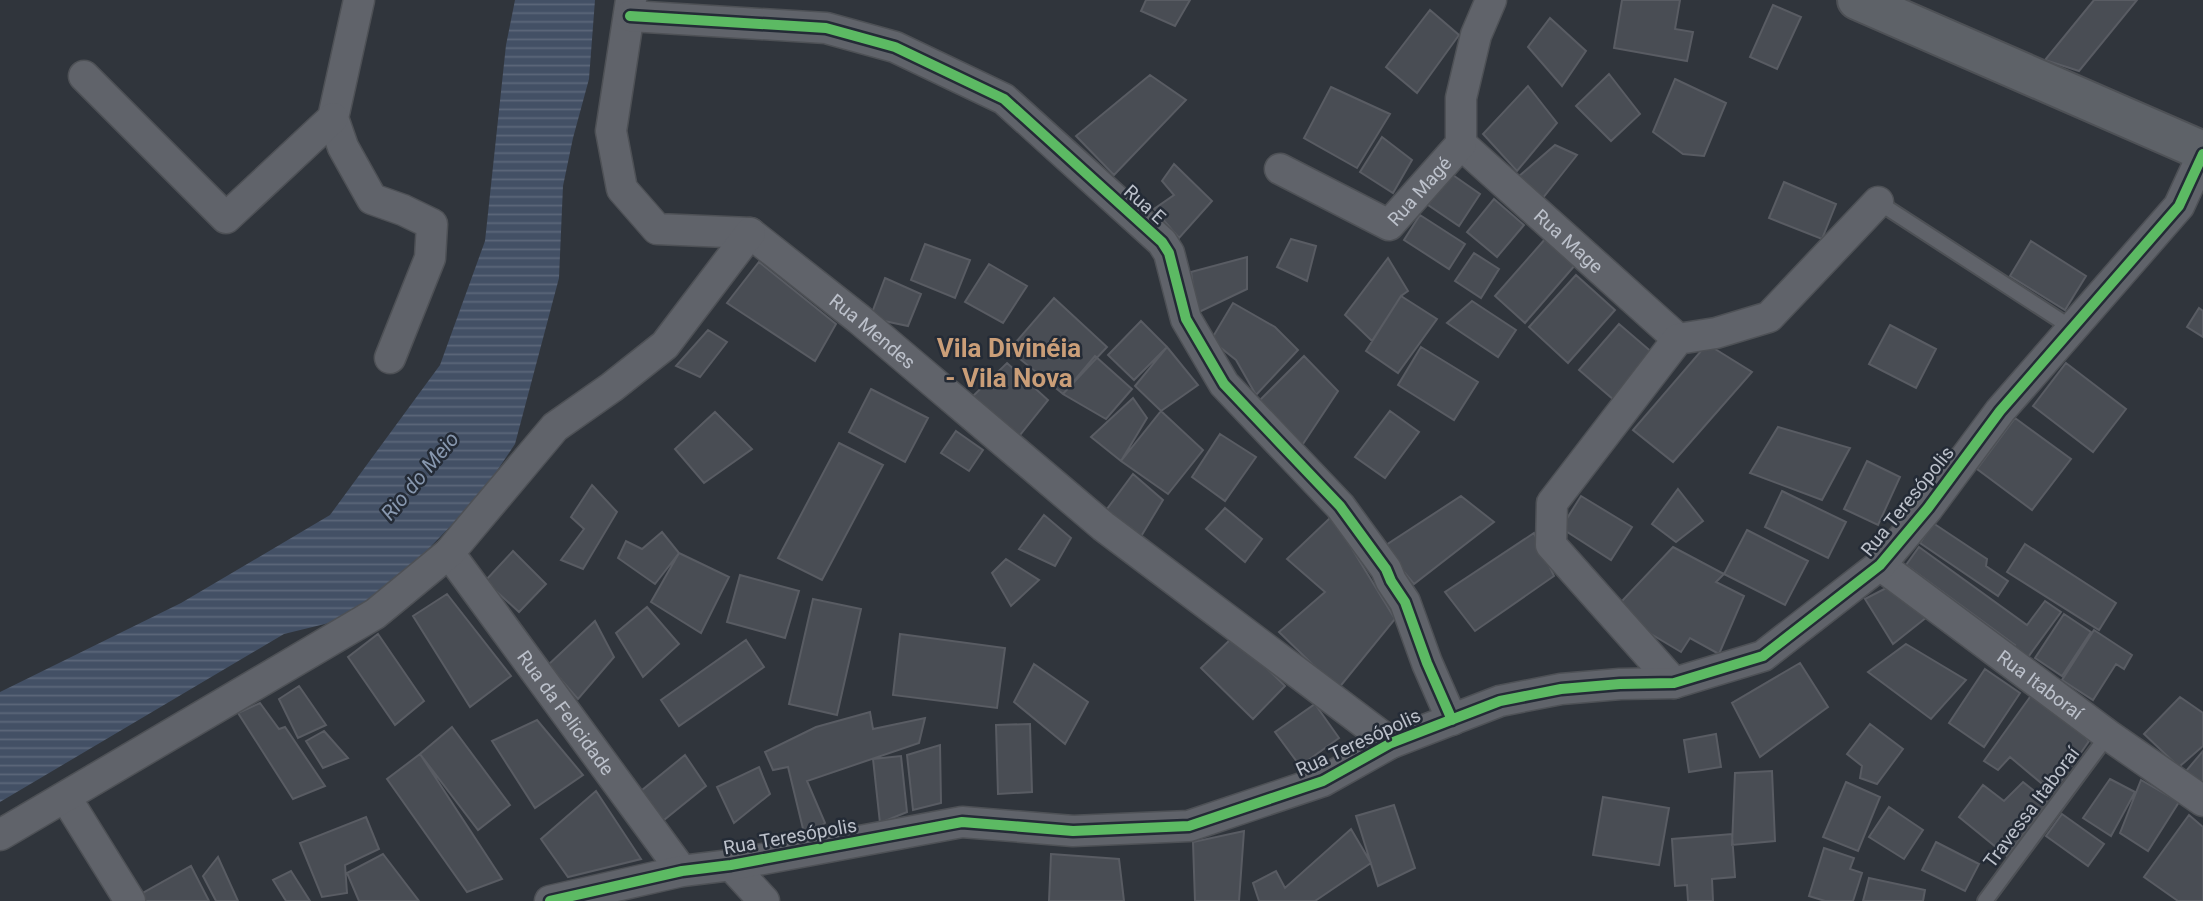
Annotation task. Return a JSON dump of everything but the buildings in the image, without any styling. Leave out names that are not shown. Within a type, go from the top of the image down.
[{"type":"main road","points":[[1857,0],[2203,152]]},
{"type":"street","points":[[359,0],[333,118],[343,147],[372,199],[432,224],[430,258],[390,358]]},
{"type":"street","name":"Rua Magé","points":[[1280,169],[1389,225],[1461,144],[1461,98],[1476,35],[1491,0]]},
{"type":"street","points":[[630,8],[611,131],[622,189],[657,229],[750,233]]},
{"type":"street","name":"Rua E","points":[[630,8],[826,28],[895,47],[1004,99],[1161,242],[1168,253],[1186,319],[1224,384],[1340,506],[1386,569],[1405,602],[1427,663],[1452,720]]},
{"type":"street","points":[[84,76],[226,218],[333,118]]},
{"type":"street","name":"Rua Mage","points":[[1461,144],[1678,339]]},
{"type":"street","name":"Rua Teresópolis","points":[[550,901],[682,871],[731,865],[962,822],[1073,831],[1189,826],[1323,781],[1391,743],[1500,701],[1561,689],[1674,682],[1763,656],[1880,565],[1928,508],[2000,411],[2179,206],[2203,152]]},
{"type":"street","points":[[1674,682],[1551,545],[1552,503],[1678,339],[1717,333],[1769,317],[1878,202]]},
{"type":"street","points":[[0,835],[375,614],[449,553],[555,427],[612,387],[664,345],[750,233]]},
{"type":"street","name":"Rua Mendes","points":[[750,233],[859,319],[1103,526],[1391,743]]},
{"type":"street","name":"Rua da Felicidade","points":[[449,553],[682,871]]},
{"type":"street","name":"Rua Itaboraí","points":[[1880,565],[2108,735],[2203,801]]},
{"type":"street","points":[[66,798],[130,901]]},
{"type":"street","points":[[731,865],[764,901]]},
{"type":"lane","points":[[1878,202],[2072,327]]},
{"type":"lane","name":"Travessa Itaboraí","points":[[1985,901],[2108,735]]},
{"type":"water","name":"Rio do Meio","points":[[515,0],[595,0],[589,79],[563,186],[559,278],[515,444],[480,496],[403,575],[362,606],[337,621],[284,634],[0,802],[0,692],[181,603],[330,515],[440,365],[485,241],[506,45]]},
{"type":"cycle path","points":[[630,16],[826,28],[895,47],[1004,99],[1162,242],[1169,253],[1186,319],[1224,384],[1340,506],[1386,569],[1405,602],[1427,663],[1452,720]]},
{"type":"cycle path","points":[[550,901],[682,871],[731,865],[962,822],[1073,831],[1189,826],[1323,781],[1391,743],[1500,701],[1561,689],[1674,683],[1763,656],[1880,565],[1928,508],[2000,411],[2179,206],[2203,154]]},
{"type":"district","name":"Vila Divinéia - Vila Nova","points":[[1009,363]]}]
